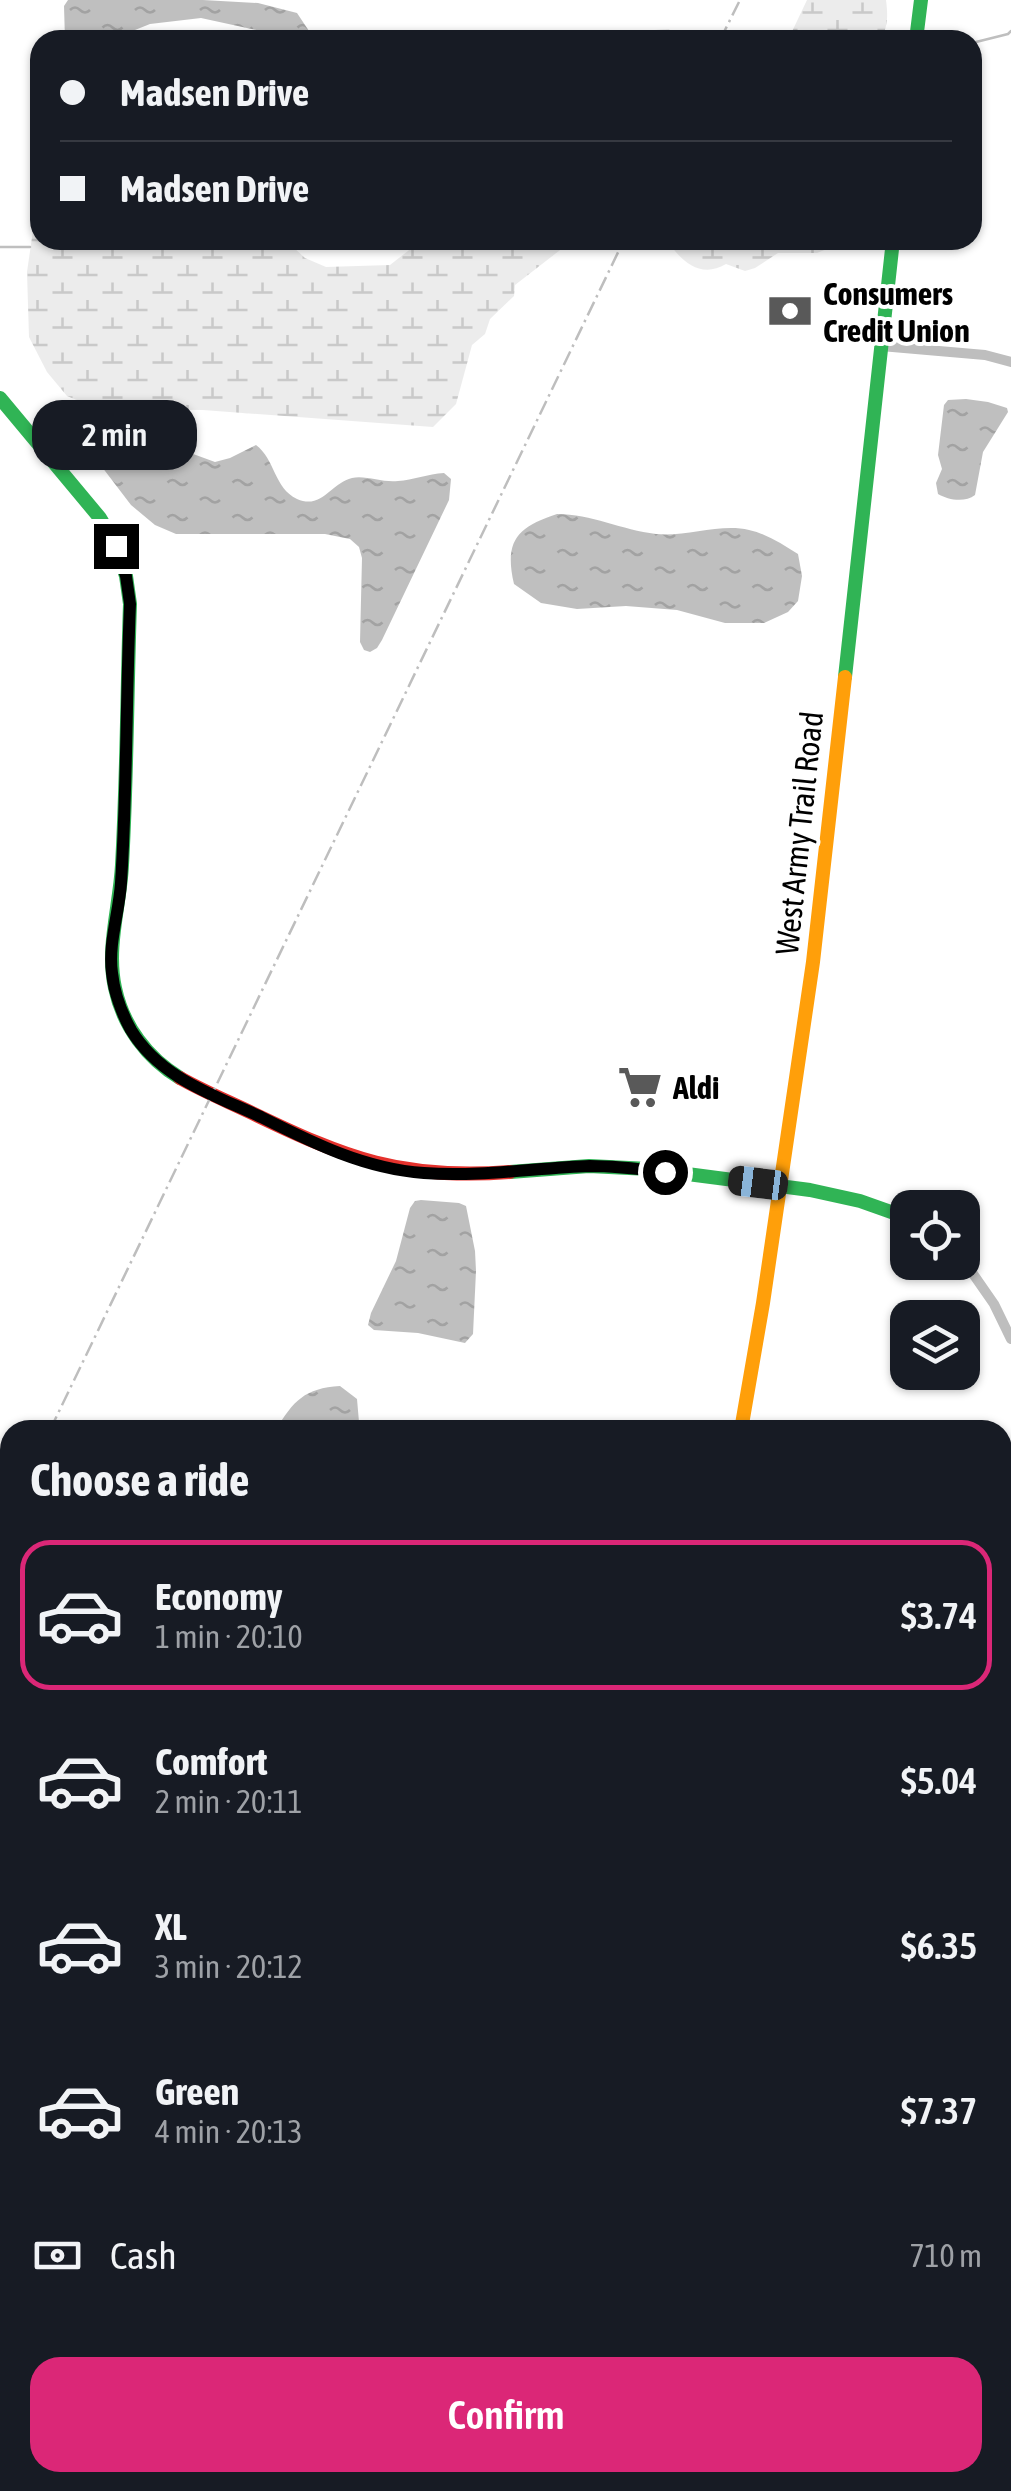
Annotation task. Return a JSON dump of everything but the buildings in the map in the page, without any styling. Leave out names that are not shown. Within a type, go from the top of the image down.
[{"type":"street","points":[[917,30],[921,0]]},
{"type":"street","name":"West Army Trail Road","points":[[743,1420],[764,1302],[819,917],[892,250]]},
{"type":"street","points":[[881,346],[985,355],[1011,362]]},
{"type":"street","points":[[0,398],[100,518],[116,546],[126,576],[130,604],[121,888],[112,944],[112,974],[132,1031],[166,1070],[326,1148],[386,1167],[450,1174],[602,1166],[643,1169],[780,1186],[850,1198],[890,1210]]},
{"type":"street","points":[[977,1280],[1011,1339]]},
{"type":"green space","points":[[807,0],[886,0],[885,30],[793,30]]},
{"type":"green space","points":[[30,250],[296,250],[326,267],[390,265],[409,250],[560,250],[515,285],[514,296],[490,319],[485,334],[472,345],[456,404],[433,427],[203,410],[99,409],[67,396],[47,372],[29,337]]},
{"type":"green space","points":[[675,250],[824,250],[778,253],[745,271],[726,264],[700,269]]},
{"type":"water","points":[[68,0],[258,3],[297,13],[308,30],[256,30],[201,18],[150,24],[135,30],[65,30],[64,6]]},
{"type":"water","points":[[948,400],[988,402],[1007,408],[1008,412],[983,452],[975,495],[956,500],[938,494],[936,483],[942,469],[938,455],[944,405]]},
{"type":"water","points":[[95,431],[144,436],[215,462],[256,445],[289,494],[306,501],[320,499],[352,478],[392,481],[444,473],[451,479],[449,500],[382,640],[370,652],[360,642],[362,558],[359,547],[350,539],[325,534],[176,534],[155,525],[131,505],[89,450],[87,437]]},
{"type":"water","points":[[557,514],[656,534],[738,528],[762,534],[798,554],[802,576],[798,601],[788,612],[764,623],[725,623],[677,610],[626,606],[577,609],[541,603],[514,584],[511,557],[523,531]]},
{"type":"water","points":[[421,1200],[466,1206],[476,1271],[473,1334],[465,1343],[418,1333],[374,1330],[368,1325],[396,1261],[410,1208]]},
{"type":"water","points":[[340,1386],[357,1399],[359,1420],[282,1420],[301,1398]]},
{"type":"waterway","points":[[982,40],[1011,31]]},
{"type":"waterway","points":[[0,247],[30,247]]},
{"type":"railway","points":[[725,30],[740,0]]},
{"type":"railway","points":[[55,1420],[619,250]]},
{"type":"traffic: fast","points":[[917,30],[921,0]]},
{"type":"traffic: fast","points":[[845,677],[892,250]]},
{"type":"traffic: fast","points":[[0,398],[100,518],[116,545],[126,576],[130,604],[125,800],[113,973],[130,1028],[147,1051],[180,1078]]},
{"type":"traffic: fast","points":[[510,1172],[589,1166],[649,1169],[810,1190],[890,1212]]},
{"type":"traffic: slow","points":[[743,1420],[813,962],[845,677]]},
{"type":"traffic: jam","points":[[180,1078],[316,1142],[376,1163],[437,1173],[510,1172]]},
{"type":"place","name":"Consumers Credit Union","points":[[790,311]]},
{"type":"place","name":"Aldi","points":[[640,1087]]},
{"type":"route","points":[[116,546],[130,604],[121,888],[112,944],[112,974],[121,1008],[148,1053],[166,1070],[212,1095],[326,1148],[377,1165],[450,1174],[588,1166],[665,1172]]}]
